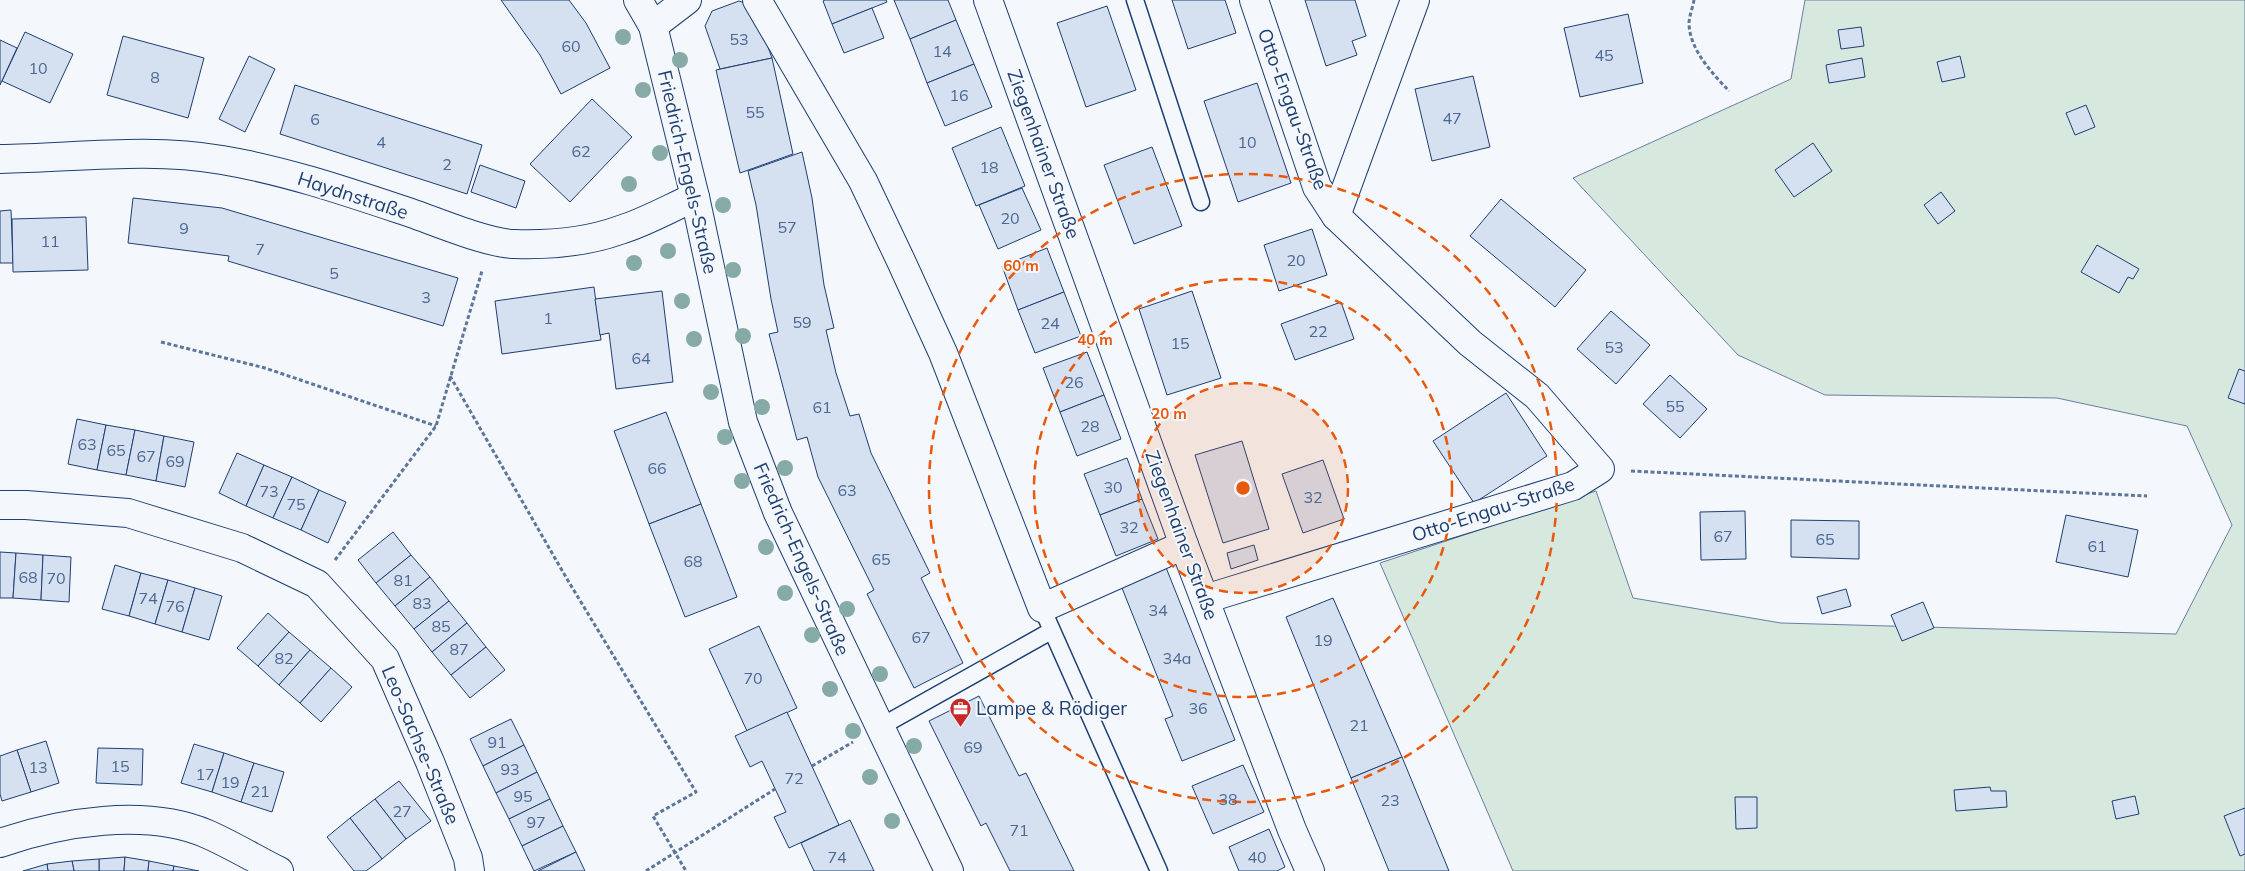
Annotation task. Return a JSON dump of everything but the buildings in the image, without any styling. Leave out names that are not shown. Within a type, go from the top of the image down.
[{"type":"street","name":"Friedrich-Engels-Straße","points":[[638,0],[653,26],[696,196],[744,422],[778,513],[949,871]]},
{"type":"street","points":[[653,26],[687,0]]},
{"type":"street","points":[[757,0],[863,181],[901,261],[943,354],[1046,620],[1184,545]]},
{"type":"street","name":"Otto-Engau-Straße","points":[[1205,599],[1573,486],[1600,469],[1537,396],[1470,343],[1336,216],[1317,186],[1254,0]]},
{"type":"street","name":"Otto-Engau-Straße","points":[[1336,216],[1415,0]]},
{"type":"street","name":"Ziegenhainer Straße","points":[[995,3],[1184,545],[1292,830],[1310,871]]},
{"type":"street","name":"Haydnstraße","points":[[0,159],[116,154],[168,154],[220,159],[272,169],[324,183],[492,240],[513,244],[553,243],[587,239],[620,230],[696,196]]},
{"type":"street","name":"Leo-Sachse-Straße","points":[[0,505],[26,504],[128,513],[242,548],[317,584],[385,659],[468,858],[470,871]]},
{"type":"street","points":[[0,843],[23,835],[111,819],[159,822],[206,834],[279,871]]},
{"type":"lane","points":[[1135,0],[1201,202]]},
{"type":"lane","points":[[880,727],[1046,620],[1159,871]]},
{"type":"path","points":[[1694,0],[1689,24],[1696,50],[1710,71],[1729,91]]},
{"type":"path","points":[[317,584],[436,426],[492,240]]},
{"type":"path","points":[[161,342],[265,368],[436,426]]},
{"type":"path","points":[[450,376],[567,579],[696,792],[653,816],[686,871]]},
{"type":"path","points":[[1600,469],[2148,496]]},
{"type":"path","points":[[812,766],[880,727]]},
{"type":"path","points":[[646,871],[775,789]]},
{"type":"shaded area","points":[[1805,0],[2245,0],[2245,871],[1513,871],[1380,563],[1596,491],[1633,598],[1781,623],[2176,634],[2232,525],[2187,426],[2057,398],[1825,395],[1738,355],[1573,178],[1791,79]]},
{"type":"place","name":"Lampe & Rödiger","points":[[960,727]]}]
